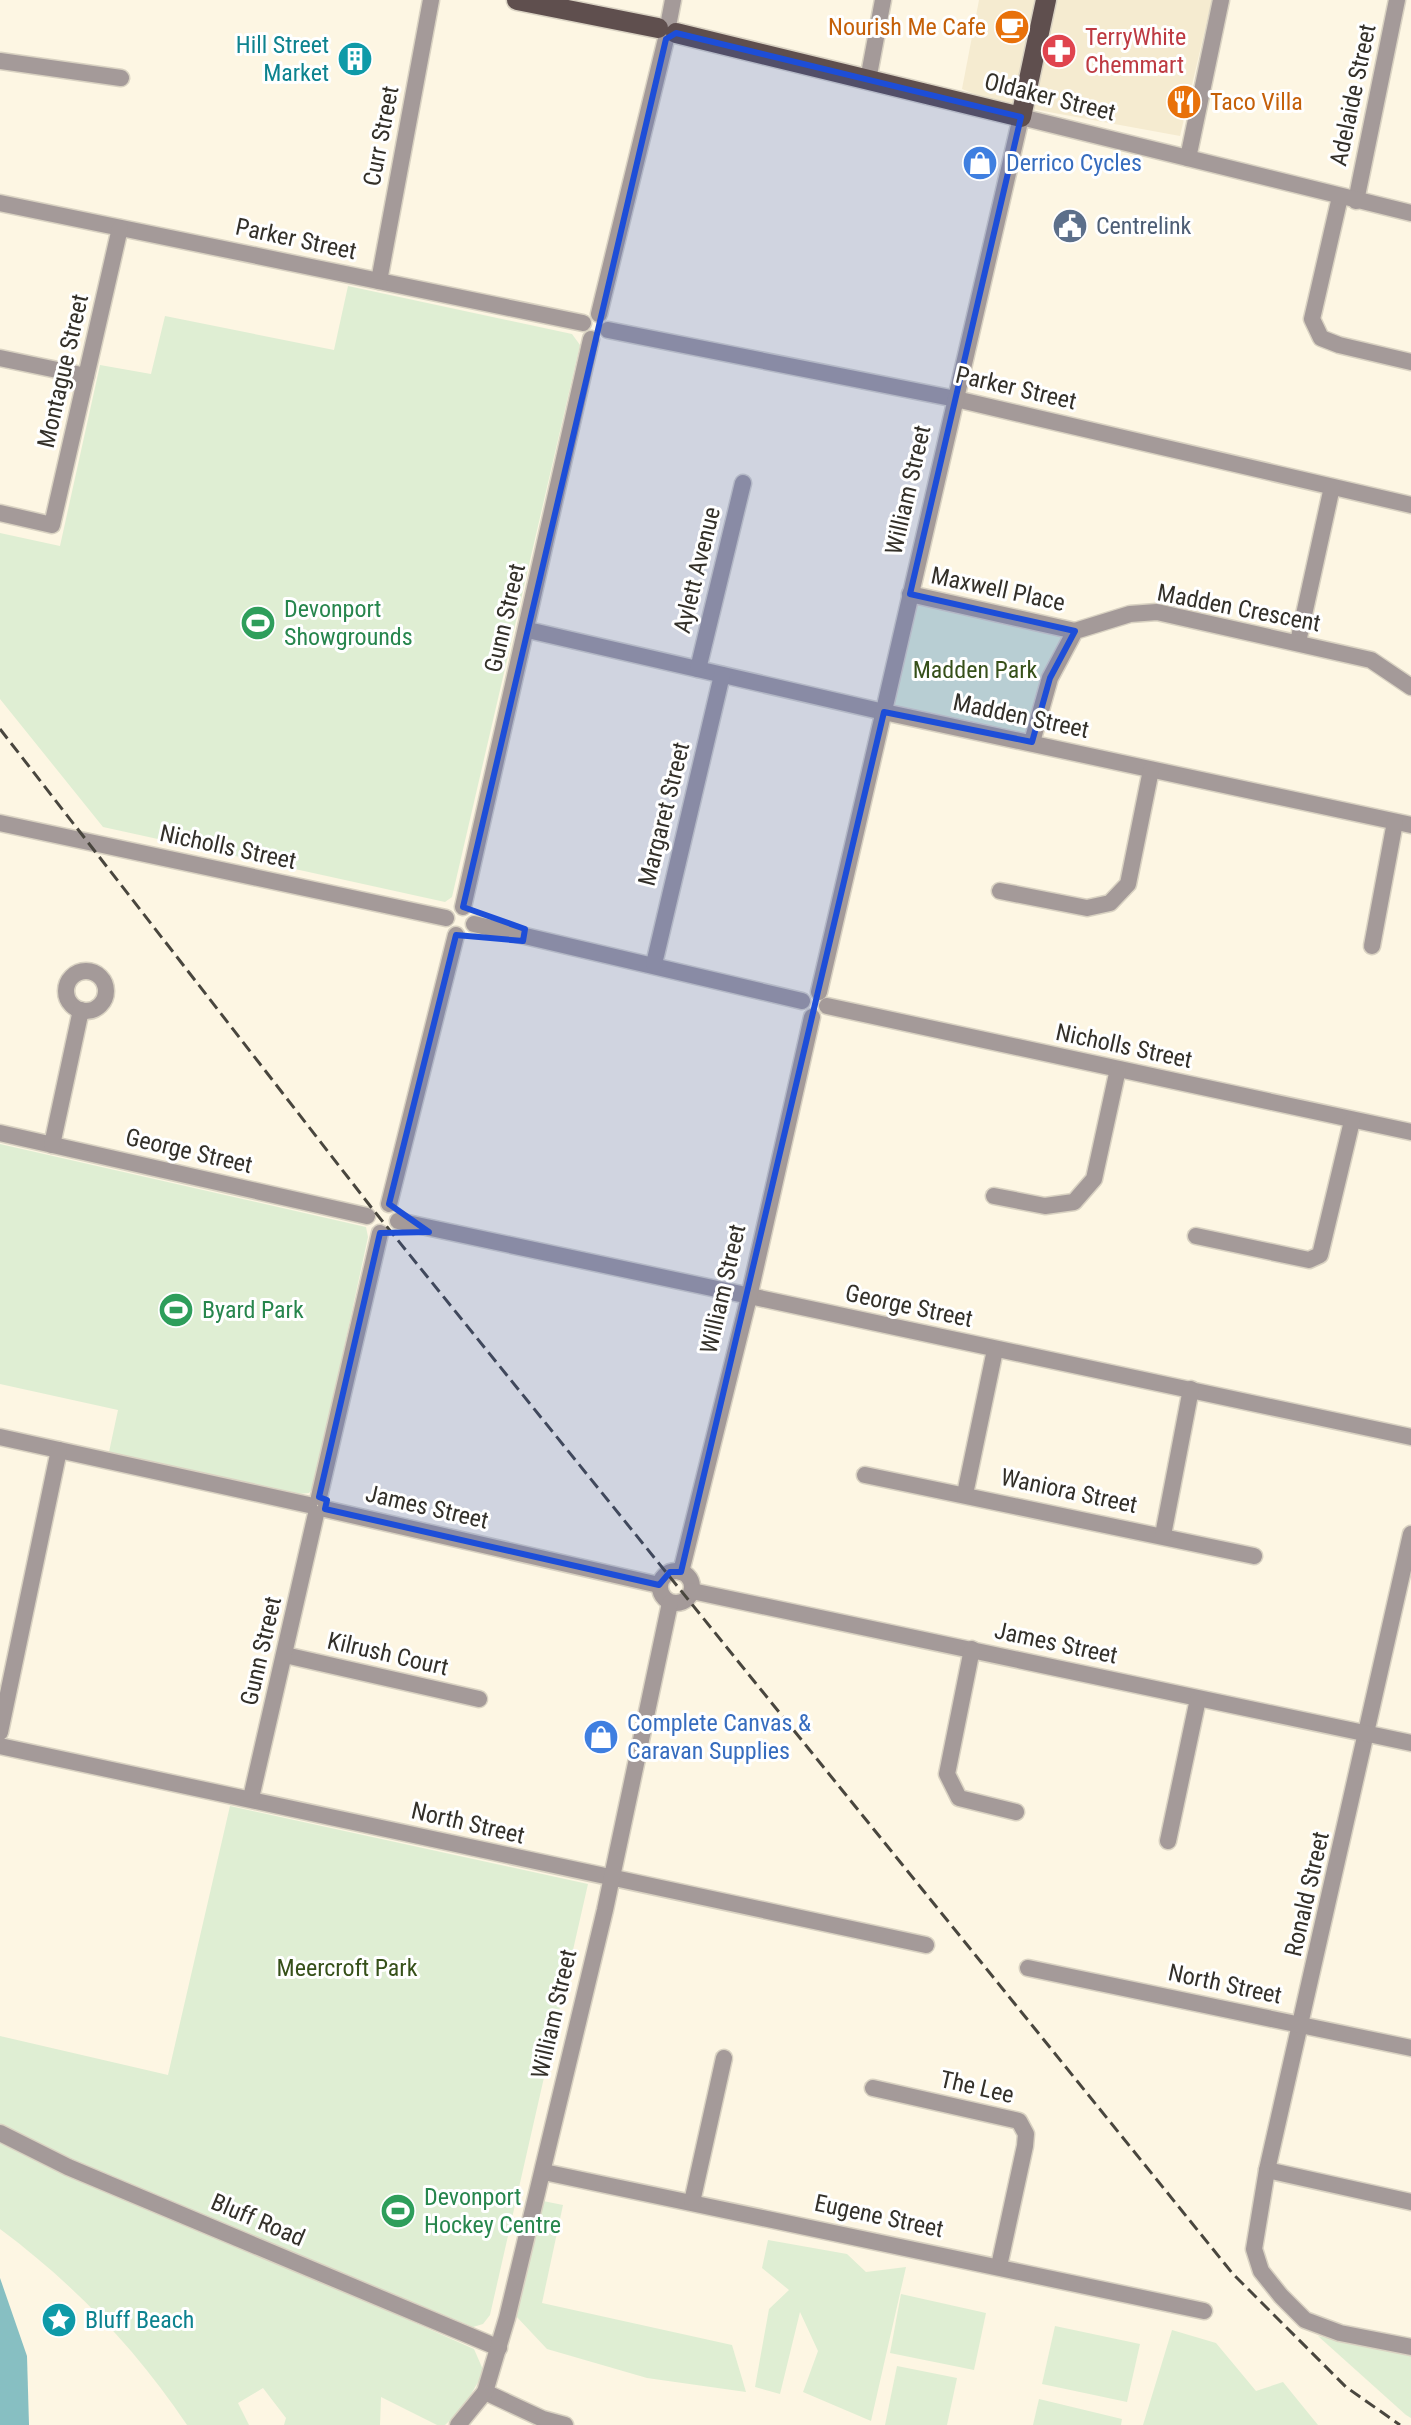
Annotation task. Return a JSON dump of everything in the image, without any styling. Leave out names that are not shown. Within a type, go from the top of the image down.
[{"type":"main road","name":"Oldaker Street","points":[[517,0],[667,30],[1021,117]]},
{"type":"main road","name":"William Street","points":[[1021,117],[1046,0]]},
{"type":"street","name":"Curr Street","points":[[379,281],[431,0]]},
{"type":"street","points":[[599,314],[673,0]]},
{"type":"street","points":[[868,80],[883,0]]},
{"type":"street","points":[[1188,158],[1221,0]]},
{"type":"street","name":"Adelaide Street","points":[[1397,0],[1348,199],[1312,319],[1321,338],[1411,362]]},
{"type":"street","points":[[0,61],[121,78]]},
{"type":"street","name":"Oldaker Street","points":[[1021,117],[1411,213]]},
{"type":"street","name":"William Street","points":[[823,999],[910,594],[1021,117]]},
{"type":"street","name":"Parker Street","points":[[0,203],[583,323]]},
{"type":"street","name":"Montague Street","points":[[0,513],[52,525],[120,228]]},
{"type":"street","points":[[599,314],[606,319],[608,330],[603,337],[591,339],[584,333],[583,323],[588,316],[599,314]]},
{"type":"street","name":"Parker Street","points":[[608,330],[956,399],[1411,505]]},
{"type":"street","name":"Gunn Street","points":[[463,907],[528,630],[591,339]]},
{"type":"street","points":[[0,358],[86,376]]},
{"type":"street","name":"Aylett Avenue","points":[[698,669],[743,483]]},
{"type":"street","points":[[1298,642],[1332,487]]},
{"type":"street","name":"Maxwell Place","points":[[910,594],[1075,631]]},
{"type":"street","name":"Madden Crescent","points":[[1075,631],[1130,614],[1157,612],[1371,660],[1411,687]]},
{"type":"street","name":"Madden Street","points":[[528,630],[884,712],[1403,824]]},
{"type":"street","points":[[1032,742],[1050,678],[1075,631]]},
{"type":"street","name":"Margaret Street","points":[[654,964],[722,675]]},
{"type":"street","points":[[1000,891],[1087,908],[1110,903],[1128,884],[1151,770]]},
{"type":"street","name":"Nicholls Street","points":[[0,823],[446,918]]},
{"type":"street","points":[[1372,946],[1403,824]]},
{"type":"street","points":[[463,907],[472,913],[474,924],[469,932],[456,935],[446,926],[446,918],[450,910],[463,907]]},
{"type":"street","points":[[474,924],[802,1001]]},
{"type":"street","points":[[389,1204],[456,935]]},
{"type":"street","points":[[810,992],[823,999],[821,1016],[812,1017],[804,1012],[802,1001],[810,992]]},
{"type":"street","name":"Nicholls Street","points":[[823,999],[1118,1069],[1411,1132]]},
{"type":"street","points":[[52,1145],[81,1010]]},
{"type":"street","name":"William Street","points":[[681,1572],[749,1297],[812,1017]]},
{"type":"street","points":[[994,1196],[1045,1206],[1074,1202],[1094,1179],[1118,1069]]},
{"type":"street","points":[[1196,1236],[1309,1260],[1320,1255],[1352,1121]]},
{"type":"street","name":"George Street","points":[[0,1133],[367,1216]]},
{"type":"street","points":[[376,1204],[389,1204],[397,1212],[398,1221],[391,1231],[380,1233],[371,1228],[367,1216],[376,1204]]},
{"type":"street","name":"George Street","points":[[398,1221],[1411,1437]]},
{"type":"street","name":"Gunn Street","points":[[251,1798],[380,1233]]},
{"type":"street","name":"Waniora Street","points":[[965,1494],[995,1350]]},
{"type":"street","name":"Waniora Street","points":[[1163,1535],[1191,1389]]},
{"type":"street","name":"James Street","points":[[0,1437],[659,1585]]},
{"type":"street","points":[[0,1732],[59,1450]]},
{"type":"street","name":"Waniora Street","points":[[865,1475],[1254,1556]]},
{"type":"street","name":"Ronald Street","points":[[1411,1534],[1405,1587],[1368,1734],[1255,2228],[1258,2264],[1281,2296],[1305,2320],[1340,2333],[1411,2347]]},
{"type":"street","points":[[670,1572],[681,1572],[690,1579],[692,1591],[686,1600],[670,1603],[661,1596],[659,1585],[670,1572]]},
{"type":"street","name":"James Street","points":[[692,1591],[1411,1743]]},
{"type":"street","name":"William Street","points":[[458,2425],[485,2392],[499,2348],[544,2172],[612,1880],[670,1603]]},
{"type":"street","points":[[972,1649],[947,1774],[959,1798],[1016,1812]]},
{"type":"street","name":"Kilrush Court","points":[[285,1655],[479,1699]]},
{"type":"street","points":[[1168,1841],[1198,1699]]},
{"type":"street","name":"North Street","points":[[0,1746],[251,1798],[612,1880],[926,1945]]},
{"type":"street","name":"North Street","points":[[1028,1968],[1411,2048]]},
{"type":"street","points":[[692,2202],[724,2058]]},
{"type":"street","name":"The Lee","points":[[873,2088],[1019,2121],[1026,2134],[1025,2146],[999,2266]]},
{"type":"street","name":"Bluff Road","points":[[0,2133],[68,2167],[499,2348]]},
{"type":"street","points":[[1267,2170],[1411,2202]]},
{"type":"street","name":"Eugene Street","points":[[544,2172],[1204,2311]]},
{"type":"street","points":[[485,2392],[543,2419],[565,2425]]},
{"type":"highlighted area","points":[[676,33],[1021,117],[910,594],[1075,631],[1050,678],[1032,742],[884,712],[681,1572],[670,1572],[659,1585],[325,1509],[327,1500],[319,1497],[380,1233],[429,1232],[389,1204],[456,935],[523,941],[525,929],[463,907],[666,39]]},
{"type":"shaded area","points":[[979,0],[1212,0],[1180,136],[994,102],[962,89]]},
{"type":"green space","name":"Devonport Showgrounds","points":[[348,286],[572,334],[580,345],[452,897],[445,902],[103,827],[0,699],[0,533],[60,546],[100,365],[151,374],[165,316],[334,350]]},
{"type":"green space","name":"Madden Park","points":[[910,594],[1075,631],[1032,742],[884,712]]},
{"type":"green space","name":"Byard Park","points":[[0,1144],[366,1227],[368,1237],[314,1487],[309,1493],[298,1494],[109,1452],[118,1410],[0,1384]]},
{"type":"green space","name":"Meercroft Park","points":[[230,1806],[588,1884],[490,2315],[483,2324],[473,2327],[0,2131],[0,2036],[168,2075]]},
{"type":"green space","points":[[0,2139],[474,2349],[484,2372],[463,2408],[445,2425],[437,2425],[381,2397],[380,2425],[284,2425],[286,2418],[263,2388],[238,2403],[249,2425],[187,2425],[147,2370],[102,2319],[53,2272],[0,2229]]},
{"type":"green space","points":[[543,2201],[563,2205],[542,2303],[732,2345],[746,2392],[647,2378],[547,2349],[515,2315]]},
{"type":"green space","points":[[768,2240],[847,2254],[866,2272],[906,2267],[871,2421],[803,2392],[818,2351],[800,2312],[780,2394],[755,2387],[769,2309],[789,2290],[762,2268]]},
{"type":"green space","points":[[901,2294],[986,2313],[974,2370],[890,2353]]},
{"type":"green space","points":[[1055,2326],[1140,2344],[1127,2402],[1042,2384]]},
{"type":"green space","points":[[1172,2330],[1216,2343],[1256,2391],[1283,2382],[1318,2425],[1143,2425]]},
{"type":"green space","points":[[1318,2336],[1411,2356],[1411,2418],[1406,2415]]},
{"type":"green space","points":[[897,2366],[957,2378],[947,2425],[885,2425]]},
{"type":"green space","points":[[1039,2399],[1122,2419],[1121,2425],[1033,2425]]},
{"type":"water","points":[[0,2278],[27,2356],[29,2425],[0,2425]]},
{"type":"railway","points":[[0,729],[371,1207],[1233,2274],[1346,2387],[1400,2425]]},
{"type":"place","name":"Nourish Me Cafe","points":[[1012,27]]},
{"type":"place","name":"TerryWhite Chemmart","points":[[1059,51]]},
{"type":"place","name":"Hill Street Market","points":[[355,59]]},
{"type":"place","name":"Taco Villa","points":[[1184,102]]},
{"type":"place","name":"Derrico Cycles","points":[[980,163]]},
{"type":"place","name":"Centrelink","points":[[1070,226]]},
{"type":"place","name":"Devonport Showgrounds","points":[[258,623]]},
{"type":"place","name":"Byard Park","points":[[176,1310]]},
{"type":"place","name":"Complete Canvas & Caravan Supplies","points":[[601,1737]]},
{"type":"place","name":"Devonport Hockey Centre","points":[[398,2211]]},
{"type":"place","name":"Bluff Beach","points":[[59,2320]]}]
